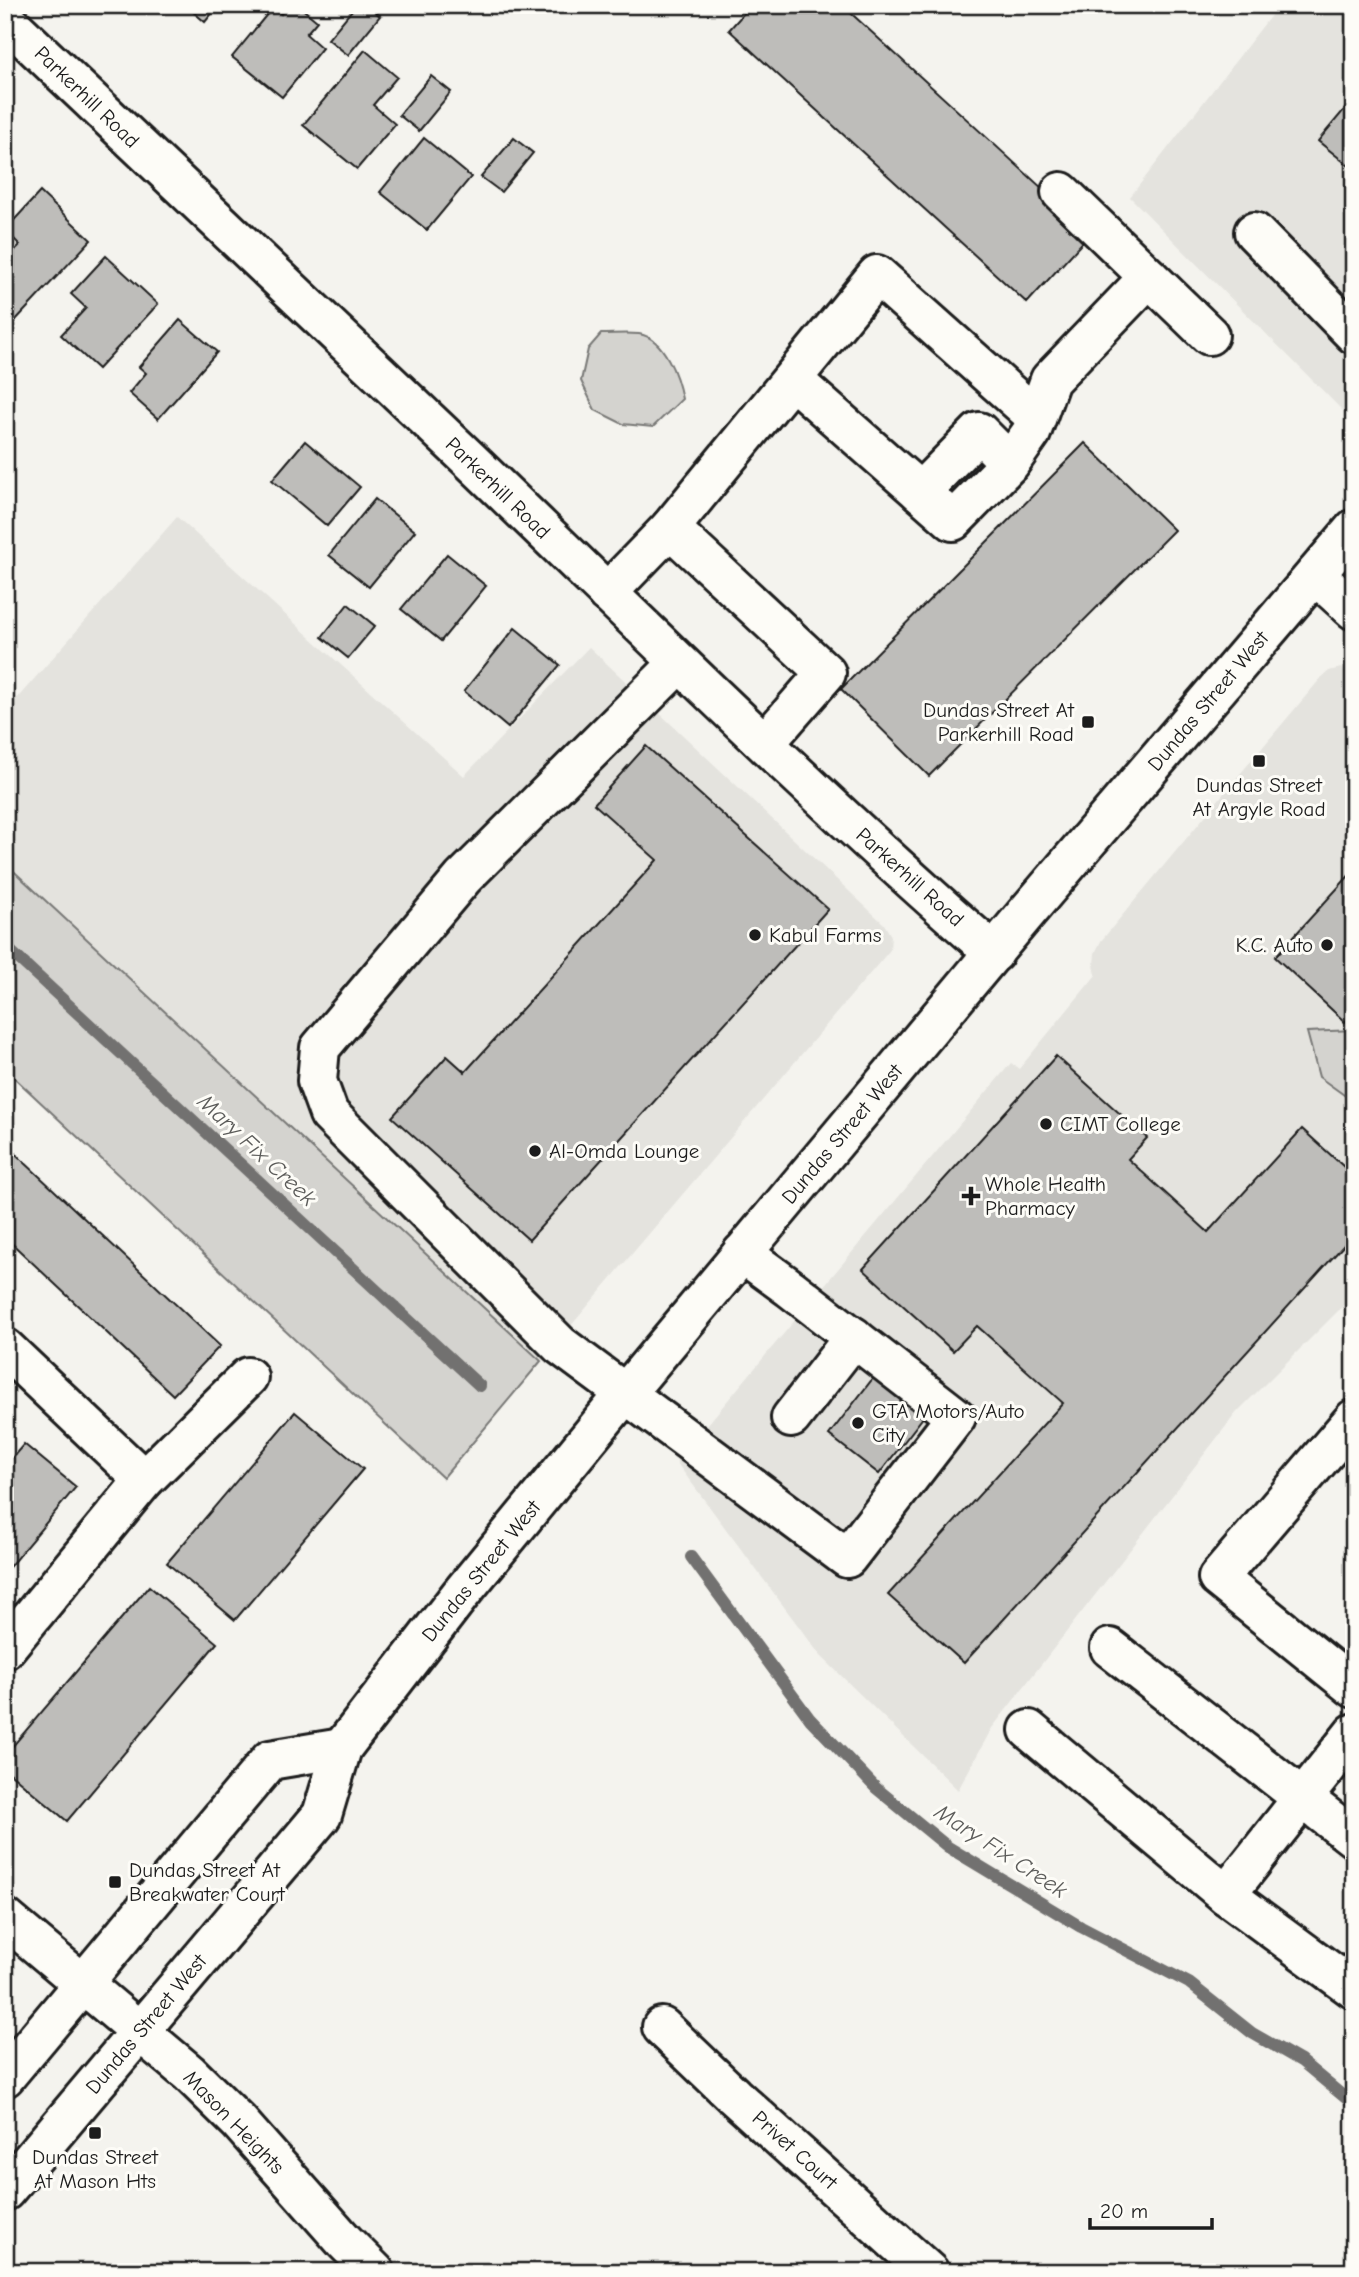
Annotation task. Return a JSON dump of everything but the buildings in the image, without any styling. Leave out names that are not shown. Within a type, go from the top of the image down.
[{"type":"main road","name":"Parkerhill Road","points":[[5,19],[679,663],[927,895],[994,953]]},
{"type":"main road","points":[[1061,192],[1209,335]]},
{"type":"main road","points":[[1254,232],[1354,334]]},
{"type":"main road","points":[[607,593],[670,528],[877,275],[1037,417]]},
{"type":"main road","points":[[793,380],[953,521],[1010,463],[1031,433],[1050,380],[1149,277]]},
{"type":"main road","points":[[670,528],[826,673],[765,743]]},
{"type":"main road","name":"Dundas Street West","points":[[5,2190],[322,1815],[342,1748],[460,1595],[994,953],[1354,529]]},
{"type":"main road","points":[[1315,575],[1354,610]]},
{"type":"main road","points":[[679,663],[463,878],[320,1048],[317,1081],[329,1114],[560,1345],[847,1558],[956,1417],[743,1253]]},
{"type":"main road","points":[[791,1418],[854,1337]]},
{"type":"main road","points":[[5,1348],[144,1480]]},
{"type":"main road","points":[[5,1649],[144,1480],[248,1377]]},
{"type":"main road","points":[[1354,1419],[1218,1578],[1354,1688]]},
{"type":"main road","points":[[1110,1648],[1354,1838]]},
{"type":"main road","points":[[1029,1730],[1226,1895],[1354,1989]]},
{"type":"main road","points":[[1226,1895],[1354,1734]]},
{"type":"main road","points":[[5,2077],[270,1760],[342,1748]]},
{"type":"main road","name":"Mason Heights","points":[[5,1918],[189,2073],[239,2122],[375,2272]]},
{"type":"main road","name":"Privet Court","points":[[662,2027],[734,2096],[929,2272]]},
{"type":"shaded area","points":[[1279,5],[1354,5],[1354,399],[1344,412],[1130,197]]},
{"type":"shaded area","points":[[601,334],[639,334],[648,337],[669,360],[682,399],[653,427],[623,424],[595,410],[581,381],[588,349]]},
{"type":"shaded area","points":[[177,517],[464,776],[589,647],[884,924],[891,936],[890,950],[541,1361],[5,863],[5,712]]},
{"type":"shaded area","points":[[1341,668],[1354,676],[1354,1295],[1237,1412],[992,1728],[958,1790],[820,1655],[676,1462],[1011,1063],[1019,1069],[1096,975],[1095,953],[1101,941],[1321,678],[1329,671]]},
{"type":"shaded area","points":[[5,863],[541,1361],[443,1478],[5,1069]]},
{"type":"shaded area","points":[[1354,1030],[1354,1102],[1319,1077],[1307,1032]]},
{"type":"waterway","name":"Mary Fix Creek","points":[[5,946],[480,1386]]},
{"type":"waterway","name":"Mary Fix Creek","points":[[691,1557],[810,1719],[876,1788],[948,1847],[1081,1927],[1189,1983],[1252,2033],[1301,2061],[1354,2105]]},
{"type":"place","name":"Dundas Street At Parkerhill Road","points":[[1088,722]]},
{"type":"place","name":"Dundas Street At Argyle Road","points":[[1259,761]]},
{"type":"place","name":"Kabul Farms","points":[[755,935]]},
{"type":"place","name":"K.C. Auto","points":[[1327,945]]},
{"type":"place","name":"CIMT College","points":[[1046,1124]]},
{"type":"place","name":"Al-Omda Lounge","points":[[535,1151]]},
{"type":"place","name":"Whole Health Pharmacy","points":[[971,1196]]},
{"type":"place","name":"GTA Motors/Auto City","points":[[858,1423]]},
{"type":"place","name":"Dundas Street At Breakwater Court","points":[[115,1882]]},
{"type":"place","name":"Dundas Street At Mason Hts","points":[[95,2133]]}]
